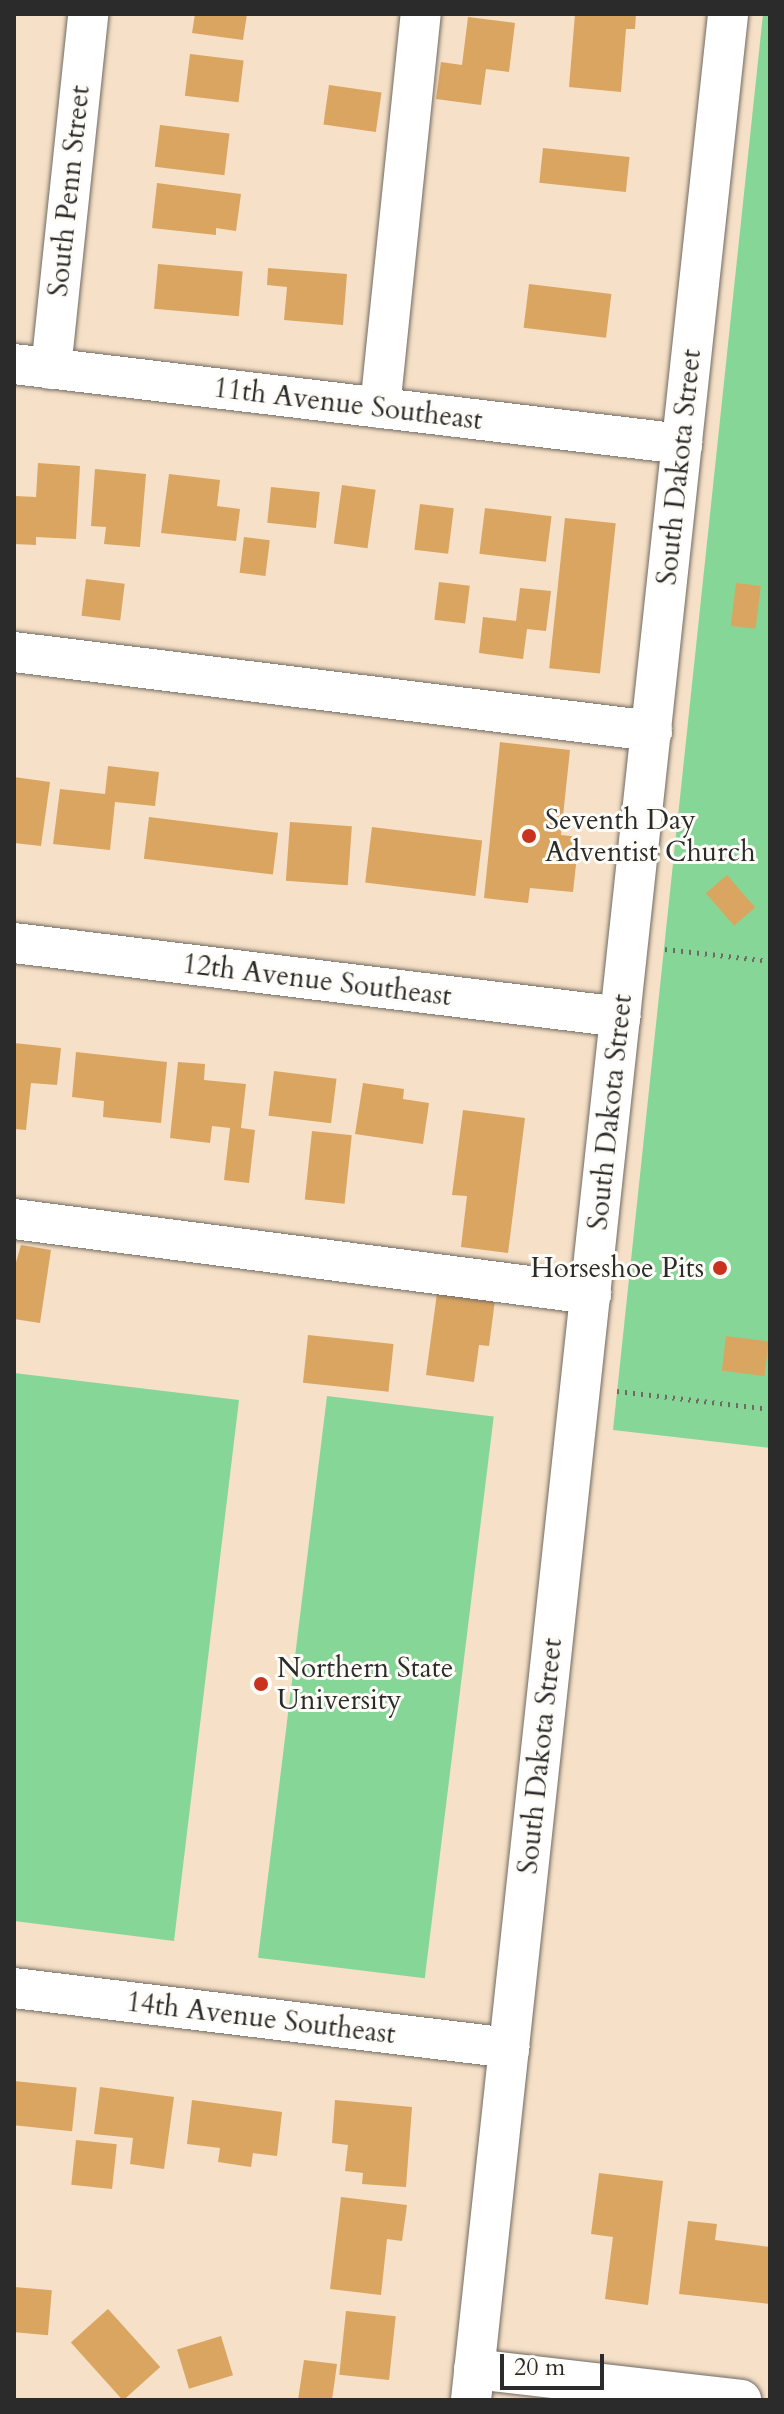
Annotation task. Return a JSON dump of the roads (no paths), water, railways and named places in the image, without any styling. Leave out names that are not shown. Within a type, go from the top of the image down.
[{"type":"street","name":"South Penn Street","points":[[32,366],[88,14]]},
{"type":"street","points":[[380,408],[421,14]]},
{"type":"street","name":"South Dakota Street","points":[[473,2385],[728,14]]},
{"type":"street","name":"11th Avenue Southeast","points":[[32,366],[682,444]]},
{"type":"street","points":[[14,652],[652,731]]},
{"type":"street","name":"12th Avenue Southeast","points":[[14,943],[621,1017]]},
{"type":"street","points":[[14,1219],[591,1294]]},
{"type":"street","name":"14th Avenue Southeast","points":[[14,1988],[509,2048]]},
{"type":"street","points":[[473,2385],[741,2400]]},
{"type":"place","name":"Seventh Day Adventist Church","points":[[529,836]]},
{"type":"place","name":"Horseshoe Pits","points":[[720,1268]]},
{"type":"place","name":"Northern State University","points":[[261,1684]]}]
